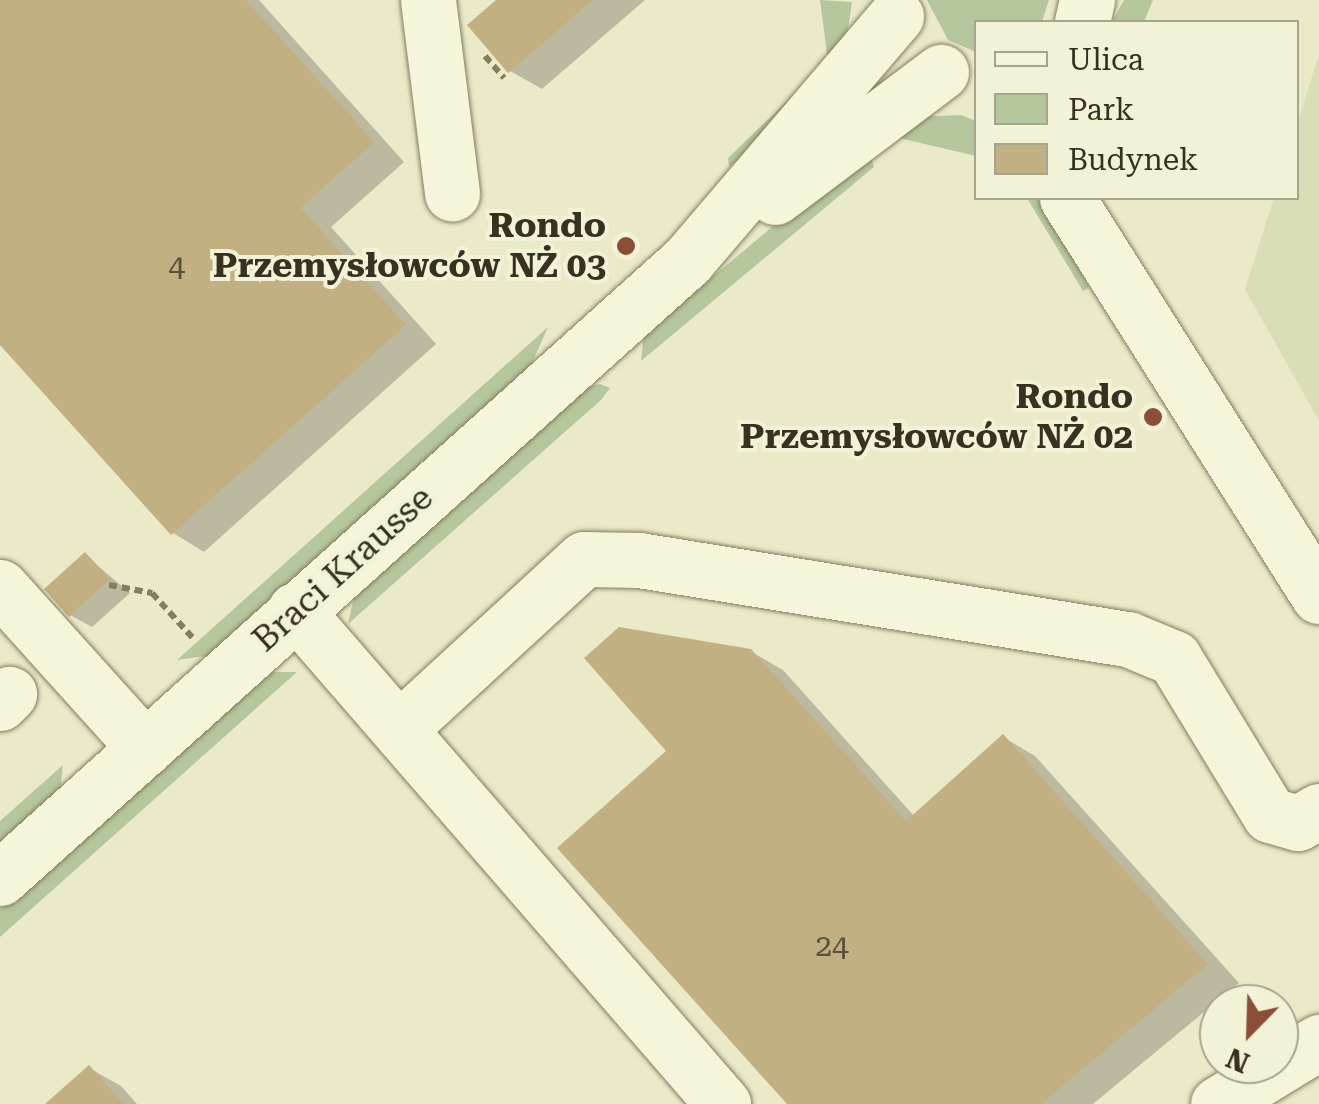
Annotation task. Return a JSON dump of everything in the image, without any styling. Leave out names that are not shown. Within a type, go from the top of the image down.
[{"type":"street","points":[[428,0],[452,194]]},
{"type":"street","points":[[894,8],[959,78]]},
{"type":"street","name":"Braci Krausse","points":[[687,260],[894,8]]},
{"type":"street","name":"Braci Krausse","points":[[0,878],[687,260],[959,78]]},
{"type":"street","points":[[1068,200],[1319,596]]},
{"type":"street","points":[[1111,200],[1200,406]]},
{"type":"street","points":[[399,729],[584,559],[639,560],[1128,639],[1174,658],[1270,815],[1298,823],[1319,811]]},
{"type":"street","points":[[0,588],[145,748]]},
{"type":"street","points":[[295,610],[723,1104]]},
{"type":"street","points":[[1218,1104],[1319,1042]]},
{"type":"path","points":[[109,586],[152,593],[193,638]]},
{"type":"green space","points":[[820,0],[852,2],[846,43],[828,61]]},
{"type":"green space","points":[[927,0],[1049,0],[1043,20],[974,20],[974,51],[948,40]]},
{"type":"green space","points":[[1124,0],[1153,0],[1145,20],[1113,20]]},
{"type":"green space","points":[[1319,54],[1319,421],[1245,289],[1273,200],[1299,200],[1299,119]]},
{"type":"green space","points":[[808,81],[787,122],[729,167],[728,158]]},
{"type":"green space","points":[[961,115],[974,120],[974,156],[895,137],[912,117]]},
{"type":"green space","points":[[868,147],[874,167],[641,361],[644,334]]},
{"type":"green space","points":[[1028,200],[1045,200],[1089,288],[1083,291]]},
{"type":"green space","points":[[548,327],[527,374],[213,655],[177,660]]},
{"type":"green space","points":[[600,384],[610,388],[601,400],[348,624],[355,593],[582,388]]},
{"type":"green space","points":[[270,672],[297,672],[0,937],[0,909]]},
{"type":"green space","points":[[63,765],[60,792],[0,846],[0,821]]},
{"type":"building","points":[[0,0],[246,0],[374,142],[301,208],[406,325],[171,535],[0,345]]},
{"type":"building","points":[[496,0],[593,0],[508,73],[467,25]]},
{"type":"building","points":[[85,552],[110,579],[69,617],[44,589]]},
{"type":"building","points":[[619,627],[751,649],[906,821],[1003,734],[1208,964],[1041,1104],[787,1104],[557,848],[666,751],[584,658]]},
{"type":"building","points":[[89,1065],[124,1104],[45,1104]]},
{"type":"place","name":"Rondo Przemysłowców NŻ 03","points":[[626,246]]},
{"type":"place","name":"Rondo Przemysłowców NŻ 02","points":[[1153,417]]}]
